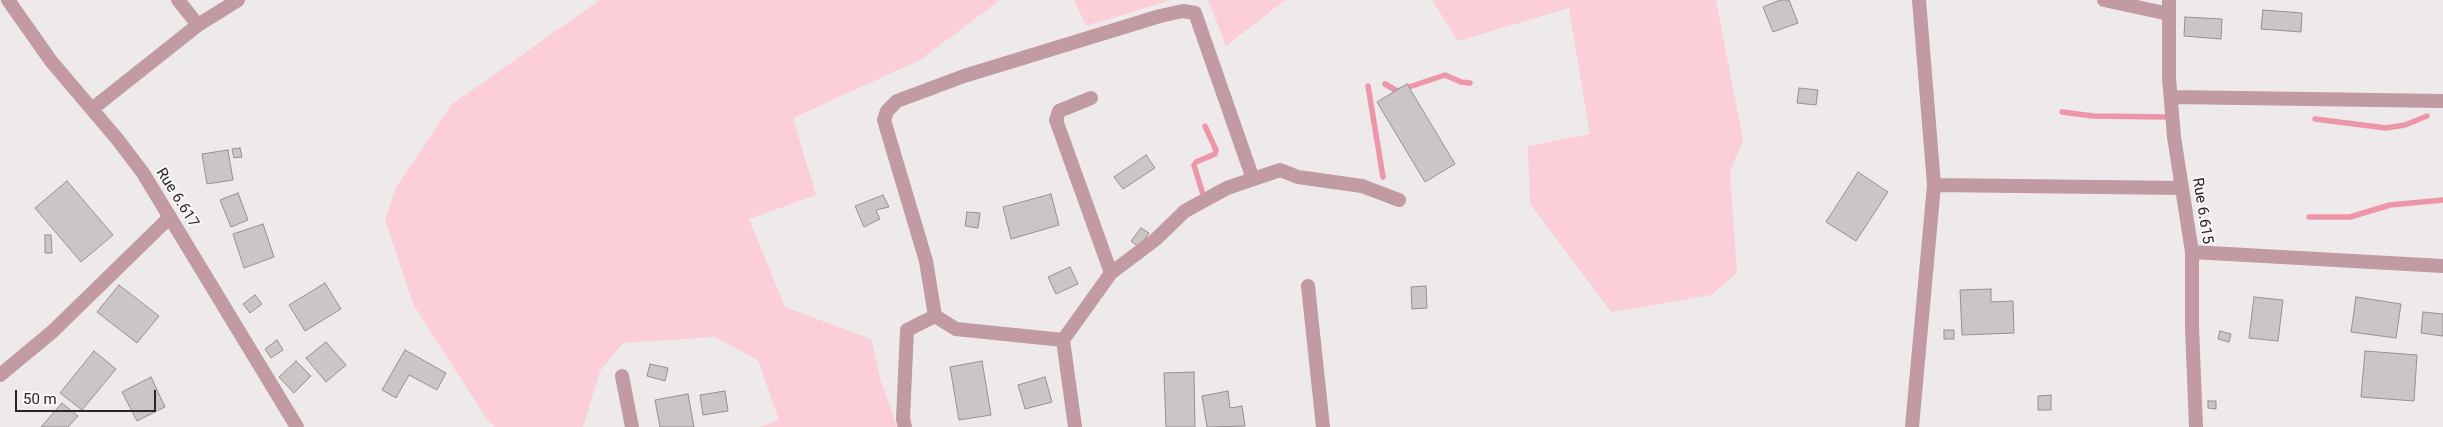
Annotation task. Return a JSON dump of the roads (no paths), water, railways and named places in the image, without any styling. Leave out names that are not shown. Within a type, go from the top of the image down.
[{"type":"street","name":"Rue 6.617","points":[[8,0],[45,54],[92,109],[143,174],[298,427]]},
{"type":"street","points":[[178,0],[198,25]]},
{"type":"street","points":[[92,109],[198,25],[238,0]]},
{"type":"street","points":[[1912,427],[1934,185],[1918,0]]},
{"type":"street","points":[[2104,0],[2170,14]]},
{"type":"street","name":"Rue 6.615","points":[[2169,0],[2169,78],[2174,137],[2192,252],[2192,327],[2196,427]]},
{"type":"street","points":[[1063,340],[956,329],[935,316],[926,262],[884,120],[887,111],[897,101],[964,76],[1160,16],[1183,11],[1196,13],[1253,179]]},
{"type":"street","points":[[2172,97],[2443,101]]},
{"type":"street","points":[[1091,98],[1059,111],[1056,120],[1058,131],[1111,273]]},
{"type":"street","points":[[1075,427],[1063,340],[1111,273],[1156,240],[1185,211],[1227,188],[1280,170],[1298,177],[1362,186],[1399,200]]},
{"type":"street","points":[[1934,185],[2182,188]]},
{"type":"street","points":[[0,375],[52,332],[170,217]]},
{"type":"street","points":[[2192,252],[2443,266]]},
{"type":"street","points":[[1308,286],[1322,427]]},
{"type":"street","points":[[905,427],[903,419],[907,330],[935,316]]},
{"type":"street","points":[[622,376],[632,427]]},
{"type":"waterway","points":[[1385,84],[1397,91],[1445,75],[1461,82],[1470,83]]},
{"type":"waterway","points":[[1368,86],[1383,177]]},
{"type":"waterway","points":[[2062,112],[2093,116],[2166,117]]},
{"type":"waterway","points":[[2315,119],[2386,128],[2405,125],[2427,116]]},
{"type":"waterway","points":[[1205,126],[1216,150],[1215,154],[1196,162],[1194,165],[1205,201]]},
{"type":"waterway","points":[[2309,217],[2350,217],[2390,205],[2443,200]]}]
